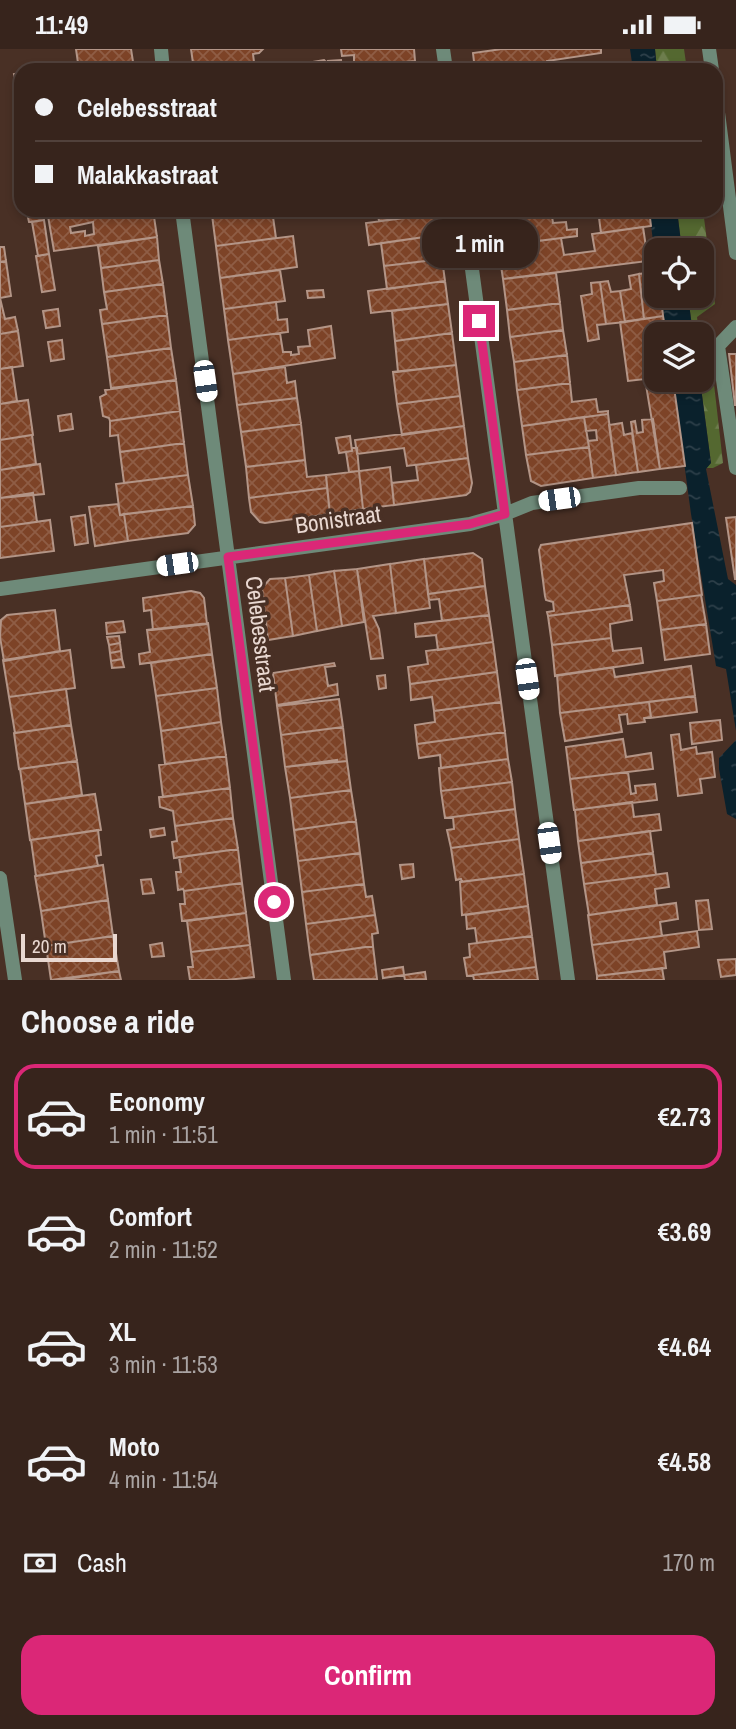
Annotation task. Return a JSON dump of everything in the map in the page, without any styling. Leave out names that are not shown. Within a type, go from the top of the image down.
[{"type":"street","points":[[723,152],[736,253]]},
{"type":"street","name":"Celebesstraat","points":[[183,217],[284,980]]},
{"type":"street","points":[[465,217],[568,980]]},
{"type":"street","points":[[736,327],[718,346],[736,468]]},
{"type":"street","name":"Bonistraat","points":[[0,589],[470,524],[532,503],[639,488],[680,488]]},
{"type":"street","points":[[0,878],[15,980]]},
{"type":"green space","points":[[655,49],[684,49],[686,63],[656,63]]},
{"type":"green space","points":[[678,217],[704,217],[707,238],[680,238]]},
{"type":"green space","points":[[690,308],[709,308],[697,317],[698,322],[691,322]]},
{"type":"green space","points":[[714,384],[723,463],[706,468],[711,463],[702,392],[714,392]]},
{"type":"water","points":[[630,49],[655,49],[656,63],[632,63]]},
{"type":"water","points":[[650,217],[678,217],[680,238],[653,238]]},
{"type":"water","points":[[663,308],[690,308],[691,322],[664,322]]},
{"type":"water","points":[[675,392],[702,392],[711,463],[706,469],[728,579],[736,585],[736,731],[726,669],[716,666]]},
{"type":"water","points":[[736,740],[736,819],[727,814],[719,758]]},
{"type":"building","points":[[76,49],[131,49],[133,63],[78,63]]},
{"type":"building","points":[[191,49],[263,49],[253,54],[254,63],[193,63]]},
{"type":"building","points":[[341,49],[414,49],[415,61],[354,63],[354,55],[342,56]]},
{"type":"building","points":[[502,49],[601,49],[601,53],[547,63],[474,63],[473,53]]},
{"type":"building","points":[[324,60],[327,63],[306,63]]},
{"type":"building","points":[[341,60],[341,63],[328,61]]},
{"type":"building","points":[[28,217],[44,217],[44,220],[29,222]]},
{"type":"building","points":[[48,217],[154,217],[157,237],[54,251]],"holes":[[[93,222],[94,234],[85,236],[85,231],[71,233],[70,227]]]},
{"type":"building","points":[[212,217],[273,217],[276,238],[216,246]]},
{"type":"building","points":[[378,217],[412,217],[379,221]]},
{"type":"building","points":[[436,217],[439,235],[369,245],[366,223]]},
{"type":"building","points":[[494,217],[552,217],[553,223],[566,222],[567,230],[577,229],[577,236],[498,246]]},
{"type":"building","points":[[599,217],[650,217],[651,226],[601,233]]},
{"type":"building","points":[[44,220],[49,254],[38,256],[32,222]]},
{"type":"building","points":[[643,227],[644,261],[503,279],[498,246],[561,238],[564,255],[595,251],[592,234]]},
{"type":"building","points":[[439,235],[442,259],[384,266],[381,243]]},
{"type":"building","points":[[293,236],[297,267],[220,278],[216,246]]},
{"type":"building","points":[[157,237],[159,260],[101,268],[98,246]]},
{"type":"building","points":[[0,247],[4,247],[6,261],[0,262]]},
{"type":"building","points":[[49,254],[55,290],[42,292],[36,256]]},
{"type":"building","points":[[442,259],[445,281],[387,289],[384,266]]},
{"type":"building","points":[[159,260],[163,284],[104,292],[101,268]]},
{"type":"building","points":[[6,261],[11,296],[0,298],[0,262]]},
{"type":"building","points":[[280,270],[285,301],[224,309],[220,278]]},
{"type":"building","points":[[556,273],[560,303],[507,310],[503,279]]},
{"type":"building","points":[[644,273],[644,308],[662,308],[663,316],[644,319],[639,274]]},
{"type":"building","points":[[639,274],[644,319],[625,322],[620,291],[631,289],[629,276]]},
{"type":"building","points":[[445,281],[448,304],[371,313],[368,291]]},
{"type":"building","points":[[608,281],[611,292],[620,291],[625,322],[606,324],[600,282]]},
{"type":"building","points":[[600,282],[606,324],[597,325],[599,339],[588,341],[581,296],[592,294],[591,283]]},
{"type":"building","points":[[163,284],[167,315],[102,324],[100,310],[107,309],[104,292]]},
{"type":"building","points":[[323,290],[324,297],[308,298],[307,291]]},
{"type":"building","points":[[0,298],[5,319],[15,317],[18,331],[0,334]]},
{"type":"building","points":[[276,302],[278,320],[287,319],[288,332],[228,340],[224,309]]},
{"type":"building","points":[[560,303],[563,330],[510,337],[507,310]]},
{"type":"building","points":[[448,304],[452,333],[395,341],[392,311]]},
{"type":"building","points":[[58,309],[60,326],[46,328],[43,311]]},
{"type":"building","points":[[167,315],[171,348],[107,357],[102,324]]},
{"type":"building","points":[[663,316],[664,322],[644,322],[644,379],[628,381],[620,322]]},
{"type":"building","points":[[331,326],[335,358],[233,374],[228,340],[280,333],[283,352],[299,354],[298,347],[310,346],[308,330]]},
{"type":"building","points":[[563,330],[567,355],[514,362],[510,337]]},
{"type":"building","points":[[18,331],[23,366],[0,369],[0,334]]},
{"type":"building","points":[[452,333],[456,365],[398,372],[395,341]]},
{"type":"building","points":[[62,340],[64,359],[51,361],[48,342]]},
{"type":"building","points":[[171,348],[176,380],[111,388],[107,357]]},
{"type":"building","points":[[729,354],[736,354],[736,405],[735,405]]},
{"type":"building","points":[[567,355],[570,383],[517,390],[514,362]]},
{"type":"building","points":[[456,365],[460,396],[397,404],[393,372]]},
{"type":"building","points":[[12,367],[17,401],[0,404],[0,369]]},
{"type":"building","points":[[285,367],[287,383],[295,381],[297,398],[237,405],[233,374]]},
{"type":"building","points":[[176,380],[180,411],[110,421],[103,416],[100,397],[106,394],[105,390]]},
{"type":"building","points":[[570,383],[572,402],[596,399],[598,412],[608,411],[608,414],[522,426],[517,390]]},
{"type":"building","points":[[647,392],[675,392],[685,466],[660,469]]},
{"type":"building","points":[[460,396],[464,426],[402,435],[397,404]]},
{"type":"building","points":[[297,398],[301,424],[241,432],[237,405]]},
{"type":"building","points":[[28,400],[33,435],[0,440],[0,404]]},
{"type":"building","points":[[180,411],[184,443],[120,452],[118,435],[110,436],[110,421]]},
{"type":"building","points":[[71,414],[73,429],[60,431],[58,416]]},
{"type":"building","points":[[608,414],[616,475],[593,478],[588,441],[597,440],[596,430],[586,431],[584,417]]},
{"type":"building","points":[[584,417],[589,447],[526,455],[522,426]]},
{"type":"building","points":[[653,419],[660,469],[638,472],[631,422],[635,421],[637,433],[643,432],[642,420]]},
{"type":"building","points":[[622,423],[624,435],[632,433],[638,472],[616,475],[609,425]]},
{"type":"building","points":[[301,424],[305,460],[246,467],[241,432]]},
{"type":"building","points":[[464,426],[468,458],[407,466],[404,448],[357,454],[355,440]]},
{"type":"building","points":[[32,435],[36,464],[0,470],[0,440]]},
{"type":"building","points":[[350,436],[352,451],[339,453],[336,438]]},
{"type":"building","points":[[184,443],[188,475],[124,483],[120,452]]},
{"type":"building","points":[[589,447],[593,478],[541,486],[531,481],[526,455]]},
{"type":"building","points":[[352,448],[357,448],[359,471],[349,472],[346,452],[352,451]]},
{"type":"building","points":[[468,458],[472,483],[470,492],[466,495],[394,505],[392,483],[418,480],[416,465]]},
{"type":"building","points":[[305,460],[307,477],[326,475],[327,488],[249,498],[246,467]]},
{"type":"building","points":[[40,464],[44,494],[0,498],[0,470]]},
{"type":"building","points":[[390,467],[394,505],[363,509],[359,471]]},
{"type":"building","points":[[359,471],[363,509],[330,514],[326,475]]},
{"type":"building","points":[[188,475],[193,506],[120,515],[116,484]]},
{"type":"building","points":[[327,488],[330,514],[265,523],[260,522],[251,512],[249,498]]},
{"type":"building","points":[[33,493],[37,522],[0,527],[0,498]]},
{"type":"building","points":[[118,504],[120,515],[124,514],[128,541],[95,546],[89,507]]},
{"type":"building","points":[[193,506],[195,525],[188,533],[128,541],[124,514]]},
{"type":"building","points":[[85,515],[88,543],[75,545],[71,517]]},
{"type":"building","points":[[736,517],[736,579],[735,579],[726,518]]},
{"type":"building","points":[[50,520],[54,551],[0,558],[0,527]]},
{"type":"building","points":[[692,523],[702,595],[657,601],[654,583],[664,581],[663,570],[624,575],[630,605],[548,616],[547,612],[554,611],[553,602],[546,600],[545,596],[539,550],[541,545]]},
{"type":"building","points":[[473,553],[482,559],[485,586],[428,594],[424,559]]},
{"type":"building","points":[[424,559],[430,608],[396,613],[390,564]]},
{"type":"building","points":[[390,564],[396,613],[373,616],[379,629],[383,658],[371,659],[357,569]]},
{"type":"building","points":[[357,569],[364,622],[342,626],[334,571]]},
{"type":"building","points":[[334,571],[342,626],[317,631],[309,575]]},
{"type":"building","points":[[309,575],[317,631],[293,636],[285,578]]},
{"type":"building","points":[[285,578],[293,636],[268,640],[262,588],[270,579]]},
{"type":"building","points":[[485,586],[489,615],[442,621],[439,599],[429,600],[428,594]]},
{"type":"building","points":[[191,591],[200,593],[204,598],[207,624],[153,630],[151,610],[144,611],[143,598]]},
{"type":"building","points":[[701,595],[706,624],[661,630],[657,601]]},
{"type":"building","points":[[630,605],[632,620],[610,624],[611,638],[552,645],[548,616]]},
{"type":"building","points":[[55,610],[60,651],[4,661],[0,637],[1,620],[7,615]]},
{"type":"building","points":[[489,615],[493,642],[438,650],[436,635],[416,637],[415,624]]},
{"type":"building","points":[[123,621],[125,632],[107,634],[106,623]]},
{"type":"building","points":[[208,623],[212,654],[140,664],[139,654],[150,652],[147,630]]},
{"type":"building","points":[[706,624],[710,654],[665,660],[661,630]]},
{"type":"building","points":[[119,636],[120,643],[109,645],[107,637]]},
{"type":"building","points":[[611,638],[613,651],[641,648],[643,663],[555,676],[552,645]]},
{"type":"building","points":[[493,642],[497,672],[410,684],[408,667],[428,664],[426,651]]},
{"type":"building","points":[[120,643],[121,651],[110,653],[109,645]]},
{"type":"building","points":[[70,650],[75,688],[9,697],[3,660]]},
{"type":"building","points":[[121,651],[122,659],[111,661],[110,653]]},
{"type":"building","points":[[212,654],[217,688],[156,696],[151,663]]},
{"type":"building","points":[[122,659],[124,667],[112,668],[111,661]]},
{"type":"building","points":[[334,663],[335,666],[325,667],[328,686],[337,684],[338,695],[277,705],[273,673]]},
{"type":"building","points":[[691,666],[695,696],[560,713],[557,675],[613,667],[615,677]]},
{"type":"building","points":[[497,672],[501,702],[434,711],[432,697],[411,700],[410,684]]},
{"type":"building","points":[[385,675],[386,688],[379,689],[377,676]]},
{"type":"building","points":[[217,688],[221,722],[161,731],[156,696]]},
{"type":"building","points":[[66,689],[71,725],[15,733],[9,697]]},
{"type":"building","points":[[695,696],[697,712],[651,718],[649,702]]},
{"type":"building","points":[[339,699],[343,727],[281,735],[277,706]]},
{"type":"building","points":[[501,702],[505,732],[417,744],[415,725],[435,722],[434,711]]},
{"type":"building","points":[[649,702],[651,717],[644,718],[645,722],[628,724],[627,714],[619,715],[622,732],[565,741],[560,713]]},
{"type":"building","points":[[720,720],[722,740],[692,744],[690,723]]},
{"type":"building","points":[[221,722],[226,756],[165,764],[161,731]]},
{"type":"building","points":[[71,725],[77,761],[19,769],[14,733]]},
{"type":"building","points":[[343,727],[347,761],[285,767],[281,735]]},
{"type":"building","points":[[505,732],[508,759],[441,768],[440,755],[419,758],[417,744]]},
{"type":"building","points":[[679,734],[681,750],[696,747],[697,754],[712,752],[715,777],[700,779],[702,793],[678,796],[671,735]]},
{"type":"building","points":[[623,739],[626,757],[651,753],[653,769],[570,779],[566,747]]},
{"type":"building","points":[[226,756],[230,788],[163,797],[159,765]]},
{"type":"building","points":[[508,759],[512,782],[441,791],[439,768]]},
{"type":"building","points":[[77,761],[82,795],[25,804],[20,769]]},
{"type":"building","points":[[347,761],[351,790],[290,798],[285,767]]},
{"type":"building","points":[[628,772],[631,794],[636,793],[635,786],[655,784],[657,800],[574,810],[570,779]]},
{"type":"building","points":[[512,782],[515,809],[445,818],[441,791]]},
{"type":"building","points":[[230,788],[233,818],[175,826],[173,811],[160,807],[159,797]]},
{"type":"building","points":[[351,790],[356,821],[294,830],[290,798]]},
{"type":"building","points":[[95,794],[101,830],[30,840],[25,804]]},
{"type":"building","points":[[632,802],[634,817],[659,814],[661,830],[578,841],[575,810]]},
{"type":"building","points":[[515,809],[519,839],[451,848],[447,830],[454,829],[453,817]]},
{"type":"building","points":[[233,818],[238,849],[174,858],[172,842],[177,841],[175,826]]},
{"type":"building","points":[[356,821],[360,853],[298,861],[294,830]]},
{"type":"building","points":[[164,828],[165,835],[151,837],[150,830]]},
{"type":"building","points":[[98,830],[101,855],[96,856],[98,866],[36,876],[31,840]]},
{"type":"building","points":[[650,831],[653,853],[581,863],[578,841]]},
{"type":"building","points":[[519,839],[524,874],[462,882],[461,879],[456,880],[451,848]]},
{"type":"building","points":[[238,849],[242,883],[178,890],[176,872],[181,872],[179,857]]},
{"type":"building","points":[[360,853],[364,884],[302,892],[298,861]]},
{"type":"building","points":[[653,853],[656,875],[584,884],[581,863]]},
{"type":"building","points":[[413,864],[414,877],[402,879],[400,865]]},
{"type":"building","points":[[103,865],[108,900],[41,911],[35,876]]},
{"type":"building","points":[[667,873],[669,887],[655,889],[657,905],[589,915],[584,884]]},
{"type":"building","points":[[524,874],[528,906],[462,915],[460,882]]},
{"type":"building","points":[[151,879],[154,893],[143,894],[141,880]]},
{"type":"building","points":[[242,883],[246,913],[182,921],[180,904],[185,904],[184,891]]},
{"type":"building","points":[[364,884],[366,897],[372,896],[375,915],[306,924],[302,892]]},
{"type":"building","points":[[108,900],[113,936],[46,946],[41,911]]},
{"type":"building","points":[[708,900],[712,929],[699,930],[696,901]]},
{"type":"building","points":[[676,903],[678,919],[660,922],[662,936],[592,945],[588,915]]},
{"type":"building","points":[[528,906],[532,936],[477,943],[475,928],[467,929],[466,915]]},
{"type":"building","points":[[246,913],[250,945],[191,952],[187,921]]},
{"type":"building","points":[[375,915],[378,933],[372,934],[373,946],[310,955],[306,924]]},
{"type":"building","points":[[697,931],[699,947],[664,952],[666,968],[597,976],[592,945]]},
{"type":"building","points":[[113,936],[119,971],[51,980],[46,946]]},
{"type":"building","points":[[532,936],[536,967],[467,976],[464,958],[470,957],[469,944]]},
{"type":"building","points":[[162,943],[164,956],[152,957],[150,945]]},
{"type":"building","points":[[250,945],[254,977],[190,980],[188,967],[193,967],[191,952]]},
{"type":"building","points":[[373,946],[377,979],[314,980],[310,955]]},
{"type":"building","points":[[736,959],[736,975],[721,977],[718,960]]},
{"type":"building","points":[[403,967],[404,975],[383,978],[382,970]]},
{"type":"building","points":[[536,967],[538,980],[474,980],[473,975]]},
{"type":"building","points":[[662,968],[664,980],[597,980],[597,976]]},
{"type":"building","points":[[119,971],[121,980],[60,980]]},
{"type":"building","points":[[425,972],[426,979],[405,980],[404,975]]},
{"type":"route","points":[[274,902],[228,557],[470,524],[505,514],[479,321]]}]
